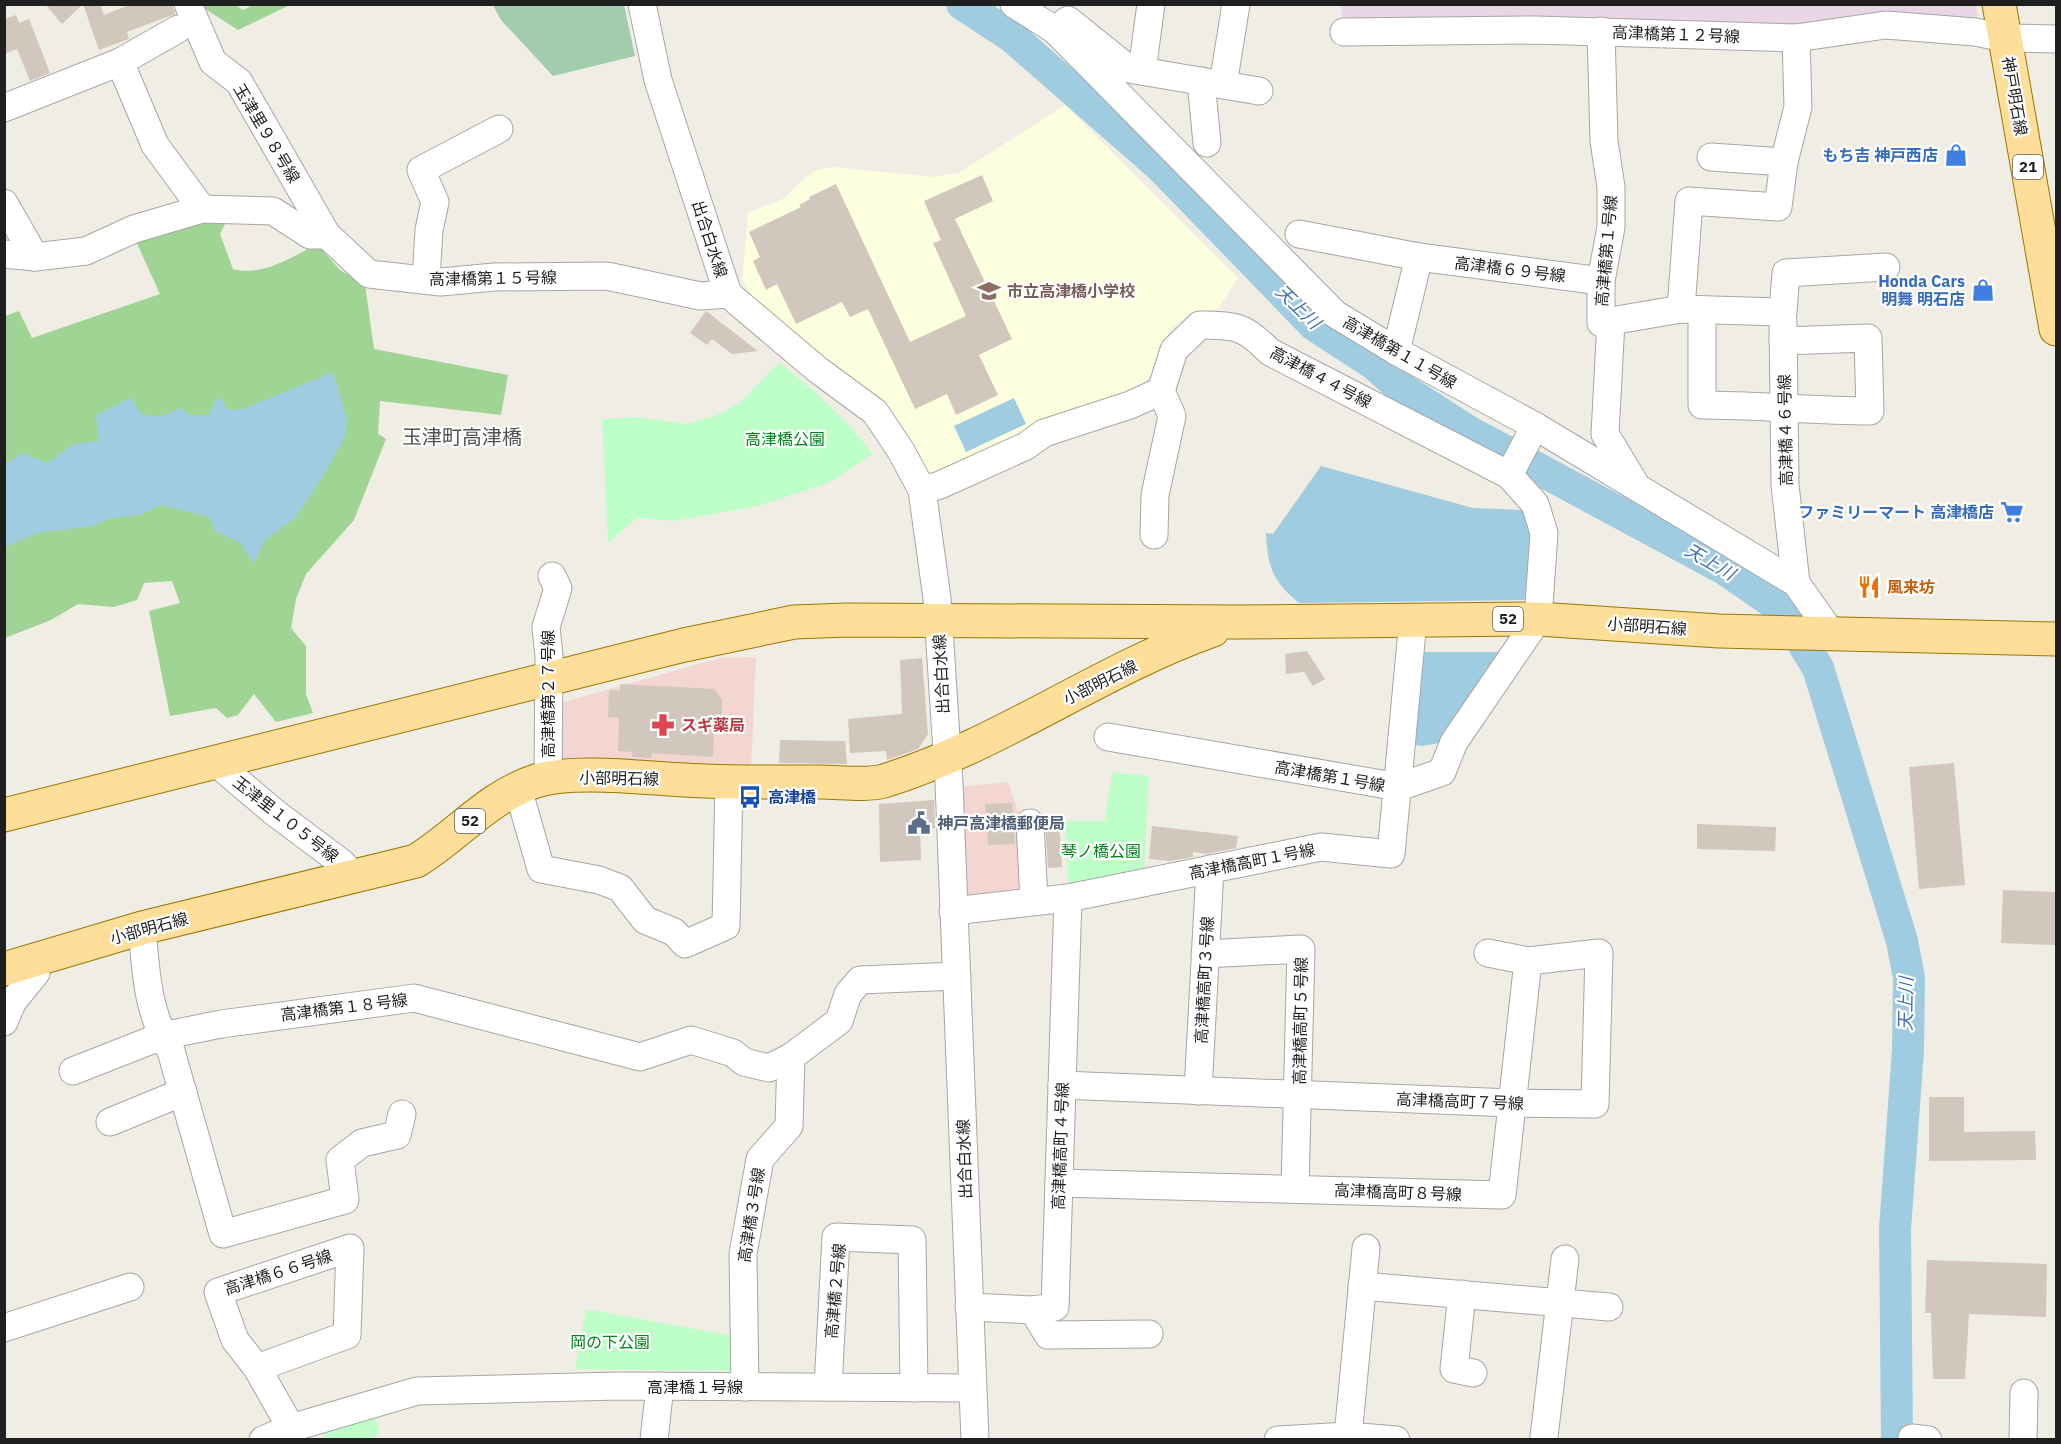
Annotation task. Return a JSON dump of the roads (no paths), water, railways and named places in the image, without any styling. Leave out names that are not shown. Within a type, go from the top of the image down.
[{"type":"main road","name":"神戸明石線","points":[[2000,4],[2056,329]]},
{"type":"main road","name":"小部明石線","points":[[4,815],[706,640],[794,622],[1538,619],[1779,633],[2056,639]]},
{"type":"main road","name":"小部明石線","points":[[19,965],[142,928],[355,878],[416,861],[445,843],[494,801],[533,784],[589,775],[729,783],[881,782],[946,757],[1125,670],[1170,645],[1238,622]]},
{"type":"street","name":"出合白水線","points":[[642,4],[658,80],[728,294],[818,370],[875,412],[901,451],[922,490],[938,620],[949,783],[975,1440]]},
{"type":"street","name":"高津橋第１１号線","points":[[1014,4],[1055,30],[1335,314],[1395,351],[1535,426],[1796,583],[1832,634]]},
{"type":"street","points":[[1142,71],[1151,4]]},
{"type":"street","points":[[1207,143],[1212,83],[1236,4]]},
{"type":"street","points":[[4,108],[120,62],[183,17]]},
{"type":"street","name":"玉津里９８号線","points":[[183,17],[213,62],[239,82],[327,235]]},
{"type":"street","points":[[1055,30],[1068,20],[1129,69],[1259,91]]},
{"type":"street","name":"高津橋第１２号線","points":[[1344,32],[1600,31],[1796,38],[1886,25],[1976,32],[2005,38],[2056,39]]},
{"type":"street","name":"高津橋第１号線","points":[[1600,31],[1604,141],[1611,187],[1611,227],[1601,281],[1601,323],[1611,321],[1605,434],[1636,486]]},
{"type":"street","points":[[1783,341],[1868,338],[1870,411],[1799,411],[1785,408],[1702,405],[1691,310],[1689,201],[1778,207],[1784,162],[1798,107],[1796,38]]},
{"type":"street","points":[[120,62],[155,145],[202,209]]},
{"type":"street","points":[[426,280],[429,230],[435,202],[421,170],[499,129]]},
{"type":"street","points":[[1711,157],[1784,162]]},
{"type":"street","points":[[4,203],[35,257]]},
{"type":"street","points":[[4,254],[35,257],[86,251],[134,229],[202,209],[273,211],[310,236],[327,235]]},
{"type":"street","name":"高津橋６９号線","points":[[1299,234],[1419,257],[1601,281]]},
{"type":"street","name":"高津橋第１５号線","points":[[327,235],[369,274],[426,280],[607,276],[700,296],[728,294]]},
{"type":"street","points":[[1395,351],[1419,257]]},
{"type":"street","name":"高津橋４６号線","points":[[1796,583],[1785,485],[1783,312],[1786,273],[1886,267]]},
{"type":"street","points":[[1611,321],[1691,310],[1783,312]]},
{"type":"street","name":"高津橋４４号線","points":[[1161,391],[1174,350],[1200,325],[1233,326],[1250,333],[1270,352],[1509,475],[1534,504],[1544,533],[1538,619]]},
{"type":"street","points":[[922,490],[940,485],[1015,451],[1044,433],[1130,405],[1161,391],[1172,416],[1155,495],[1154,535]]},
{"type":"street","points":[[1509,475],[1535,426]]},
{"type":"street","name":"高津橋第２７号線","points":[[552,576],[558,588],[546,627],[549,679],[533,784],[541,869],[599,880],[620,888],[645,920],[674,932],[685,944],[726,926],[729,783]]},
{"type":"street","name":"高津橋第１号線","points":[[1108,737],[1399,787],[1442,772],[1454,741],[1538,619]]},
{"type":"street","name":"高津橋高町１号線","points":[[953,911],[1068,898],[1321,847],[1391,854],[1413,620]]},
{"type":"street","name":"玉津里１０５号線","points":[[215,762],[274,812],[342,863],[355,878]]},
{"type":"street","points":[[1030,822],[1034,901]]},
{"type":"street","name":"高津橋高町３号線","points":[[1198,1091],[1210,869]]},
{"type":"street","name":"高津橋高町４号線","points":[[969,1307],[1033,1310],[1055,1307],[1068,898]]},
{"type":"street","points":[[142,928],[148,1000],[162,1036],[171,1051],[224,1234],[345,1200],[340,1160],[362,1143],[397,1136],[402,1114]]},
{"type":"street","name":"高津橋高町５号線","points":[[1206,954],[1301,949],[1295,1189]]},
{"type":"street","name":"高津橋高町７号線","points":[[1062,1085],[1512,1104],[1595,1104],[1609,951],[1528,961],[1488,953]]},
{"type":"street","name":"高津橋高町８号線","points":[[1059,1183],[1502,1195],[1528,961]]},
{"type":"street","points":[[4,1022],[14,1001],[36,973],[19,965]]},
{"type":"street","name":"高津橋第１８号線","points":[[73,1071],[162,1036],[221,1024],[414,998],[640,1057],[691,1040],[733,1053],[744,1062],[769,1068],[791,1057],[839,1021],[848,994],[860,980],[957,976]]},
{"type":"street","name":"高津橋３号線","points":[[745,1387],[743,1254],[760,1159],[789,1126],[791,1057]]},
{"type":"street","points":[[110,1122],[183,1092]]},
{"type":"street","name":"高津橋２号線","points":[[828,1387],[836,1237],[912,1240],[914,1388]]},
{"type":"street","name":"高津橋６６号線","points":[[257,1368],[346,1335],[350,1248],[206,1295],[235,1340],[257,1368],[291,1428]]},
{"type":"street","points":[[1348,1438],[1366,1248]]},
{"type":"street","points":[[1544,1437],[1562,1303],[1565,1259]]},
{"type":"street","points":[[1362,1286],[1609,1307]]},
{"type":"street","points":[[4,1329],[130,1287]]},
{"type":"street","points":[[1462,1294],[1454,1369],[1473,1373]]},
{"type":"street","points":[[1033,1310],[1048,1335],[1149,1334]]},
{"type":"street","points":[[654,1440],[660,1386]]},
{"type":"street","name":"高津橋１号線","points":[[291,1428],[417,1391],[660,1386],[972,1388]]},
{"type":"street","points":[[2024,1393],[2024,1440]]},
{"type":"street","points":[[263,1440],[291,1428]]},
{"type":"street","points":[[1278,1440],[1348,1438],[1396,1440]]},
{"type":"water","points":[[333,372],[347,420],[344,439],[317,486],[294,519],[265,540],[254,563],[239,542],[216,532],[209,517],[161,505],[140,515],[110,518],[92,526],[38,533],[5,547],[5,464],[23,453],[47,463],[72,445],[99,441],[96,415],[131,398],[141,414],[161,417],[180,408],[190,415],[209,415],[218,396],[229,410],[243,409]]},
{"type":"water","points":[[1014,398],[1026,424],[966,452],[954,426]]},
{"type":"water","points":[[1321,466],[1473,508],[1523,510],[1534,544],[1534,600],[1299,603],[1283,588],[1273,572],[1268,555],[1266,533],[1273,534]]},
{"type":"water","points":[[1420,652],[1506,652],[1445,742],[1422,746],[1410,744]]},
{"type":"waterway","name":"天上川","points":[[962,4],[1011,36],[1162,168],[1314,325],[1374,364],[1401,388],[1468,431],[1726,570],[1781,608],[1818,668],[1902,941],[1909,978],[1908,1050],[1895,1229],[1897,1440]]},
{"type":"place","name":"もち吉 神戸西店","points":[[1956,155]]},
{"type":"place","name":"Honda Cars 明舞 明石店","points":[[1983,290]]},
{"type":"place","name":"市立高津橋小学校","points":[[989,291]]},
{"type":"place","name":"ファミリーマート 高津橋店","points":[[2012,512]]},
{"type":"place","name":"風来坊","points":[[1869,587]]},
{"type":"place","name":"スギ薬局","points":[[663,725]]},
{"type":"place","name":"高津橋","points":[[750,797]]},
{"type":"place","name":"神戸高津橋郵便局","points":[[919,823]]},
{"type":"district","name":"玉津町高津橋","points":[[462,437]]},
{"type":"park label","name":"高津橋公園","points":[[785,439]]},
{"type":"park label","name":"琴ノ橋公園","points":[[1101,851]]},
{"type":"park label","name":"岡の下公園","points":[[610,1342]]}]
